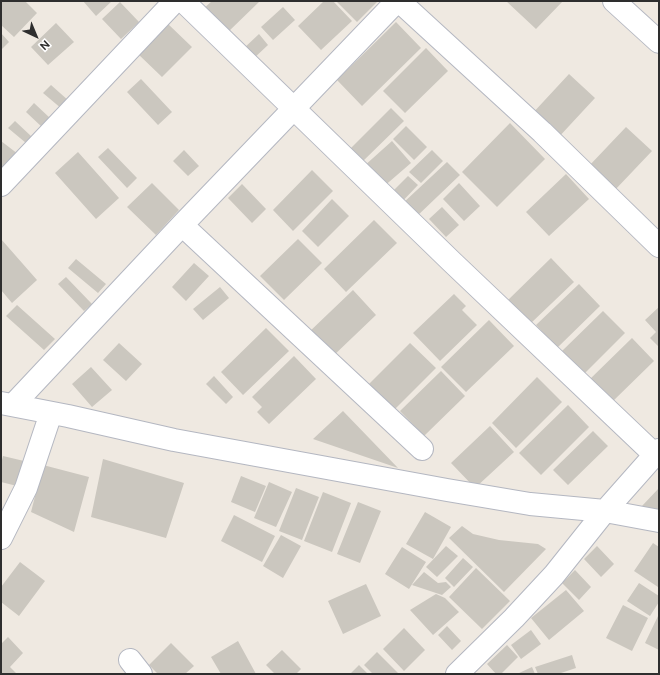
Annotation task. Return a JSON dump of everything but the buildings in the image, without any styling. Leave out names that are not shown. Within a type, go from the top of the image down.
[{"type":"street","points":[[1,185],[175,1]]},
{"type":"street","points":[[183,1],[446,257],[657,453],[605,511],[554,575],[514,618],[457,674]]},
{"type":"street","points":[[4,403],[182,225],[398,1],[542,132],[659,246]]},
{"type":"street","points":[[614,1],[659,42]]},
{"type":"street","points":[[182,225],[422,449]]},
{"type":"street","points":[[4,403],[51,412],[174,440],[447,490],[530,504],[605,511],[659,521]]},
{"type":"street","points":[[1,538],[26,488],[51,412]]}]
